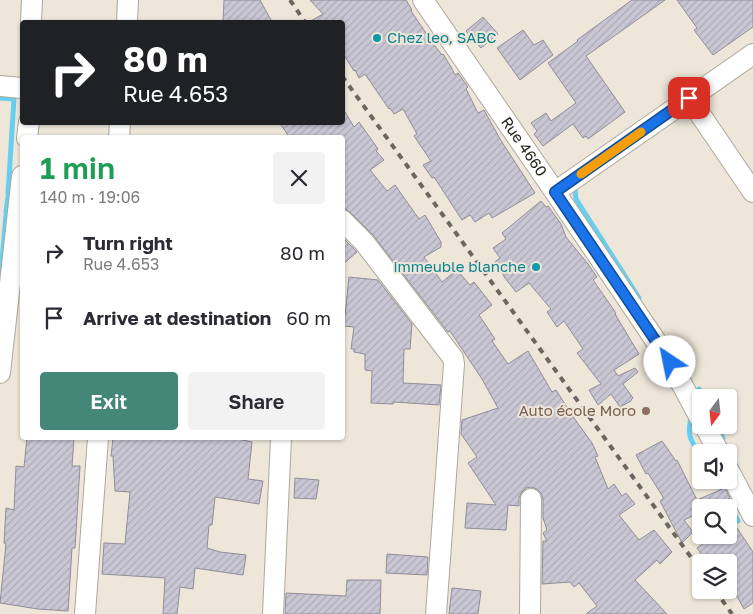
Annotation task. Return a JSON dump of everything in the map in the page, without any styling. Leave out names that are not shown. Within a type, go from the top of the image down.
[{"type":"street","points":[[32,0],[32,20]]},
{"type":"street","points":[[127,20],[128,0]]},
{"type":"street","name":"Rue 4660","points":[[429,2],[670,362],[692,403]]},
{"type":"street","points":[[555,192],[753,54]]},
{"type":"street","points":[[0,86],[20,88]]},
{"type":"street","points":[[689,98],[753,192]]},
{"type":"street","points":[[0,373],[20,194]]},
{"type":"street","points":[[345,223],[364,242],[453,358],[436,614]]},
{"type":"street","points":[[85,614],[98,440]]},
{"type":"street","points":[[273,614],[281,440]]},
{"type":"street","points":[[737,486],[753,516]]},
{"type":"street","points":[[530,499],[530,614]]},
{"type":"building","points":[[224,0],[260,0],[271,20],[223,20]]},
{"type":"building","points":[[310,0],[406,0],[411,11],[432,42],[443,54],[455,75],[458,73],[468,87],[466,89],[478,113],[484,110],[500,139],[535,193],[492,218],[489,213],[475,222],[470,215],[462,220],[434,177],[432,178],[423,165],[431,161],[414,136],[417,134],[403,109],[394,114],[365,74],[359,78],[345,57],[345,20],[312,20],[323,14]]},
{"type":"building","points":[[632,0],[665,0],[586,56],[625,112],[588,139],[586,136],[583,138],[573,124],[543,146],[534,134],[537,131],[531,123],[546,113],[551,121],[576,103],[548,63]]},
{"type":"building","points":[[677,0],[753,0],[753,27],[713,55],[694,30],[697,28]]},
{"type":"building","points":[[483,17],[498,34],[481,48],[466,31]]},
{"type":"building","points":[[523,30],[534,45],[543,40],[553,55],[520,80],[497,48]]},
{"type":"building","points":[[345,112],[354,127],[359,122],[378,149],[376,151],[384,160],[370,170],[387,191],[395,185],[419,219],[425,215],[441,242],[441,247],[424,257],[442,282],[457,270],[470,285],[474,282],[492,305],[479,315],[495,339],[492,341],[508,364],[528,351],[552,392],[556,390],[592,443],[598,456],[595,457],[608,489],[614,484],[622,496],[626,493],[635,504],[619,515],[639,540],[654,530],[672,552],[660,564],[657,560],[635,580],[667,614],[586,614],[597,606],[579,583],[574,587],[570,582],[542,584],[543,541],[547,541],[543,533],[547,530],[543,518],[543,499],[537,489],[526,488],[519,498],[519,506],[508,505],[506,530],[465,528],[467,503],[496,505],[468,463],[477,457],[461,434],[462,420],[498,408],[482,379],[450,331],[448,332],[373,235],[345,209],[345,135],[288,135],[281,125],[345,125]]},
{"type":"building","points":[[541,201],[546,207],[548,206],[561,224],[566,237],[597,277],[593,280],[616,313],[639,354],[614,370],[618,376],[635,368],[638,372],[623,384],[633,398],[620,407],[611,394],[598,405],[589,390],[601,384],[577,353],[583,349],[564,321],[557,327],[547,312],[551,309],[529,283],[516,292],[495,262],[500,258],[493,248],[506,239],[502,233]]},
{"type":"building","points":[[345,240],[357,252],[345,262]]},
{"type":"building","points":[[349,277],[378,280],[412,324],[410,349],[404,349],[403,383],[441,385],[439,405],[394,402],[393,404],[371,403],[372,371],[365,370],[365,354],[354,352],[354,349],[351,349],[354,327],[345,326]]},
{"type":"building","points":[[27,440],[74,440],[72,466],[80,466],[75,548],[72,548],[68,611],[38,609],[0,603],[6,544],[4,543],[6,508],[14,510],[16,466],[24,467]]},
{"type":"building","points":[[113,440],[243,440],[252,442],[248,479],[263,481],[259,504],[215,497],[212,525],[209,525],[207,548],[220,552],[246,555],[243,575],[195,568],[193,589],[180,587],[177,614],[163,614],[165,578],[102,574],[104,543],[125,544],[130,492],[115,491],[113,456],[111,456]]},
{"type":"building","points":[[662,441],[677,460],[696,499],[692,499],[692,516],[684,520],[692,533],[682,543],[660,501],[663,497],[648,473],[646,474],[636,455]]},
{"type":"building","points":[[295,478],[319,480],[316,499],[294,498]]},
{"type":"building","points":[[723,489],[726,489],[730,498],[699,499]]},
{"type":"building","points":[[737,528],[753,552],[753,603],[744,609],[737,596],[737,554],[701,554],[697,548],[703,544],[737,544]]},
{"type":"building","points":[[387,554],[428,557],[427,575],[386,573]]},
{"type":"building","points":[[347,580],[381,580],[380,614],[285,614],[286,593],[346,596]]},
{"type":"building","points":[[452,588],[481,591],[478,614],[449,614]]},
{"type":"waterway","points":[[0,98],[14,99],[8,194]]},
{"type":"waterway","points":[[575,189],[576,199],[639,298]]},
{"type":"waterway","points":[[6,212],[8,197]]},
{"type":"waterway","points":[[1,272],[6,215]]},
{"type":"waterway","points":[[0,281],[1,274]]},
{"type":"waterway","points":[[681,364],[689,373]]},
{"type":"waterway","points":[[664,374],[672,386]]},
{"type":"waterway","points":[[691,417],[689,429],[693,444]]},
{"type":"waterway","points":[[721,434],[723,438]]},
{"type":"waterway","points":[[721,489],[738,521]]},
{"type":"railway","points":[[290,0],[304,20]]},
{"type":"railway","points":[[345,80],[692,559]]},
{"type":"railway","points":[[721,599],[732,614]]},
{"type":"slow traffic","points":[[581,174],[641,132]]},
{"type":"place","name":"Chez leo, SABC","points":[[377,38]]},
{"type":"place","name":"immeuble blanche","points":[[536,267]]},
{"type":"place","name":"Auto école Moro","points":[[646,411]]},
{"type":"route","points":[[670,362],[555,192],[689,98]]}]
